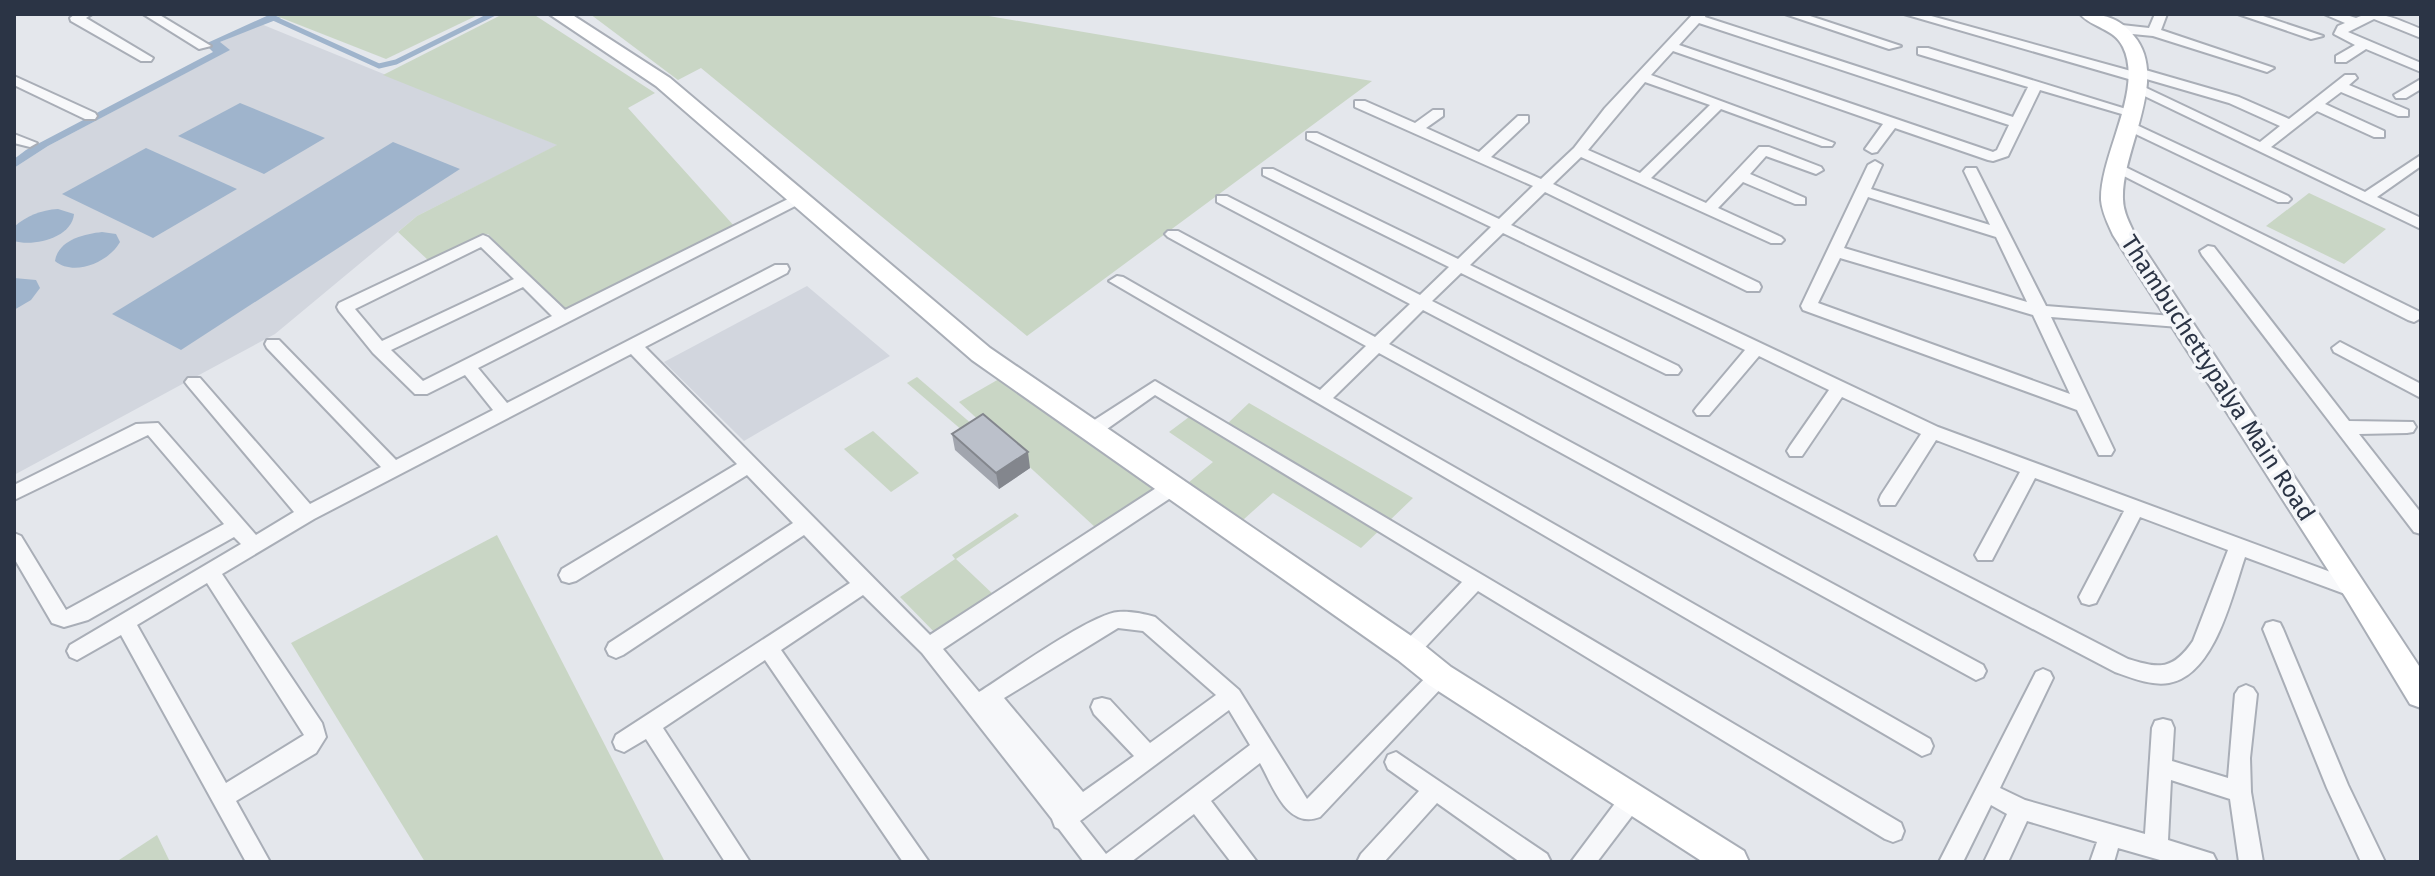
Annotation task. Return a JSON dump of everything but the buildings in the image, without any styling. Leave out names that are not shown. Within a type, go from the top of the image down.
[{"type":"street","points":[[86,14],[76,18],[146,58]]},
{"type":"street","points":[[149,14],[204,46]]},
{"type":"street","points":[[558,14],[663,82],[957,334],[1091,431],[1174,486],[1440,676],[1732,862]]},
{"type":"street","points":[[1791,14],[1894,46]]},
{"type":"street","points":[[1910,14],[2134,95],[2261,148],[2421,224]]},
{"type":"street","points":[[2154,32],[2161,14]]},
{"type":"street","points":[[2244,14],[2316,36]]},
{"type":"street","points":[[2330,14],[2358,23]]},
{"type":"street","points":[[2421,34],[2374,14],[2340,32],[2421,68]]},
{"type":"street","points":[[1321,399],[1545,186],[1698,16],[2017,123]]},
{"type":"street","points":[[2107,20],[2132,42],[2134,95]]},
{"type":"street","points":[[2107,20],[2267,68]]},
{"type":"street","points":[[2341,59],[2364,45]]},
{"type":"street","points":[[1670,46],[1993,157],[2003,153],[2036,85]]},
{"type":"street","points":[[1923,51],[2036,85],[2134,95],[2234,100],[2290,125]]},
{"type":"street","points":[[1642,76],[1827,143]]},
{"type":"street","points":[[14,80],[90,116]]},
{"type":"street","points":[[2261,148],[2345,82],[2403,113]]},
{"type":"street","points":[[2401,95],[2421,83]]},
{"type":"street","points":[[2134,95],[2283,199]]},
{"type":"street","name":"Thambuchettypalya Main Road","points":[[2134,95],[2112,197],[2124,235],[2356,590],[2418,679]]},
{"type":"street","points":[[1360,104],[1545,186],[1753,287]]},
{"type":"street","points":[[1641,180],[1719,104]]},
{"type":"street","points":[[2315,105],[2379,134]]},
{"type":"street","points":[[1416,129],[1438,113]]},
{"type":"street","points":[[1481,158],[1523,119]]},
{"type":"street","points":[[1892,122],[1809,306],[2085,406]]},
{"type":"street","points":[[1312,136],[1932,432],[2356,590]]},
{"type":"street","points":[[14,138],[30,143]]},
{"type":"street","points":[[1708,210],[1764,150],[1816,170]]},
{"type":"street","points":[[1579,151],[1776,240]]},
{"type":"street","points":[[2366,198],[2421,159]]},
{"type":"street","points":[[2117,167],[2414,316]]},
{"type":"street","points":[[1971,171],[2105,450]]},
{"type":"street","points":[[1268,172],[1672,370]]},
{"type":"street","points":[[1740,175],[1800,201]]},
{"type":"street","points":[[1863,191],[2002,234]]},
{"type":"street","points":[[563,318],[483,240],[345,307],[379,349],[421,390],[798,199]]},
{"type":"street","points":[[1222,199],[2108,659],[2142,673],[2174,673],[2192,661],[2239,545]]},
{"type":"street","points":[[1173,234],[1976,671]]},
{"type":"street","points":[[1835,251],[2040,311],[2179,321]]},
{"type":"street","points":[[2208,251],[2421,527]]},
{"type":"street","points":[[77,651],[307,514],[781,269]]},
{"type":"street","points":[[379,349],[525,280]]},
{"type":"street","points":[[1117,281],[1922,746]]},
{"type":"street","points":[[273,344],[394,469]]},
{"type":"street","points":[[634,346],[864,584],[983,700],[1081,806]]},
{"type":"street","points":[[1703,411],[1756,348]]},
{"type":"street","points":[[2340,348],[2421,392]]},
{"type":"street","points":[[467,366],[505,412]]},
{"type":"street","points":[[194,382],[307,514]]},
{"type":"street","points":[[1091,431],[1155,387],[1893,831]]},
{"type":"street","points":[[1796,451],[1839,388]]},
{"type":"street","points":[[2344,428],[2407,427]]},
{"type":"street","points":[[14,493],[142,429],[152,428],[254,546]]},
{"type":"street","points":[[1888,500],[1932,432]]},
{"type":"street","points":[[569,575],[749,465]]},
{"type":"street","points":[[1985,555],[2031,469]]},
{"type":"street","points":[[929,647],[1174,486]]},
{"type":"street","points":[[2089,597],[2135,509]]},
{"type":"street","points":[[616,649],[806,524]]},
{"type":"street","points":[[14,541],[59,617],[64,619],[81,614],[237,526]]},
{"type":"street","points":[[210,572],[314,730],[315,737],[308,746],[222,797]]},
{"type":"street","points":[[1409,651],[1476,580]]},
{"type":"street","points":[[624,742],[864,584]]},
{"type":"street","points":[[983,700],[1101,626],[1118,620],[1148,623],[1232,696],[1294,801],[1302,809],[1312,810],[1440,676]]},
{"type":"street","points":[[125,623],[258,862]]},
{"type":"street","points":[[2273,629],[2338,788],[2373,862]]},
{"type":"street","points":[[768,648],[917,862]]},
{"type":"street","points":[[1951,862],[2043,678]]},
{"type":"street","points":[[2246,694],[2239,758],[2240,792],[2251,862]]},
{"type":"street","points":[[1063,820],[1232,696]]},
{"type":"street","points":[[983,700],[1063,820],[1098,862]]},
{"type":"street","points":[[1102,707],[1149,757]]},
{"type":"street","points":[[649,726],[738,862]]},
{"type":"street","points":[[2156,846],[2163,728]]},
{"type":"street","points":[[1113,862],[1263,748]]},
{"type":"street","points":[[1396,762],[1536,861]]},
{"type":"street","points":[[2161,767],[2240,792]]},
{"type":"street","points":[[1369,862],[1435,789]]},
{"type":"street","points":[[1986,792],[2021,809],[2156,846],[2192,860]]},
{"type":"street","points":[[1583,862],[1633,797]]},
{"type":"street","points":[[1196,799],[1245,862]]},
{"type":"street","points":[[1996,862],[2021,809]]},
{"type":"street","points":[[2102,862],[2111,835]]},
{"type":"shaded area","points":[[261,24],[558,145],[417,216],[275,334],[14,475],[14,168],[48,146],[229,50],[218,43]]},
{"type":"shaded area","points":[[807,286],[890,356],[744,441],[664,362]]},
{"type":"green space","points":[[276,14],[480,14],[386,59]]},
{"type":"green space","points":[[503,14],[533,14],[655,93],[628,108],[735,227],[564,312],[488,234],[429,261],[398,232],[417,216],[557,145],[383,75]]},
{"type":"green space","points":[[590,14],[977,14],[1372,81],[1027,336],[701,68],[678,80]]},
{"type":"green space","points":[[2309,193],[2386,229],[2344,264],[2266,226]]},
{"type":"green space","points":[[917,377],[980,431],[970,437],[907,383]]},
{"type":"green space","points":[[999,379],[1162,487],[1096,528],[959,402]]},
{"type":"green space","points":[[1249,403],[1413,498],[1361,548],[1273,493],[1243,520],[1188,483],[1213,462],[1169,432],[1201,408],[1228,423]]},
{"type":"green space","points":[[873,431],[919,473],[891,492],[844,449]]},
{"type":"green space","points":[[1015,513],[1019,516],[956,559],[996,597],[939,637],[900,597],[955,559],[952,555]]},
{"type":"green space","points":[[497,535],[665,862],[425,862],[291,643]]},
{"type":"green space","points":[[157,835],[170,862],[116,862]]},
{"type":"water","points":[[271,14],[281,18],[220,42],[230,50],[48,146],[14,168],[14,159],[26,150],[213,52],[205,44]]},
{"type":"water","points":[[240,103],[325,138],[264,174],[178,136]]},
{"type":"water","points":[[393,142],[460,169],[181,350],[112,314]]},
{"type":"water","points":[[146,148],[237,189],[153,238],[62,194]]},
{"type":"water","points":[[58,209],[74,214],[72,222],[59,235],[31,243],[14,241],[14,227],[19,223],[34,214]]},
{"type":"water","points":[[102,232],[116,234],[120,242],[100,261],[72,268],[55,261],[66,243]]},
{"type":"water","points":[[14,278],[36,280],[40,288],[31,300],[14,310]]},
{"type":"waterway","points":[[271,17],[379,66],[396,62],[493,14]]}]
